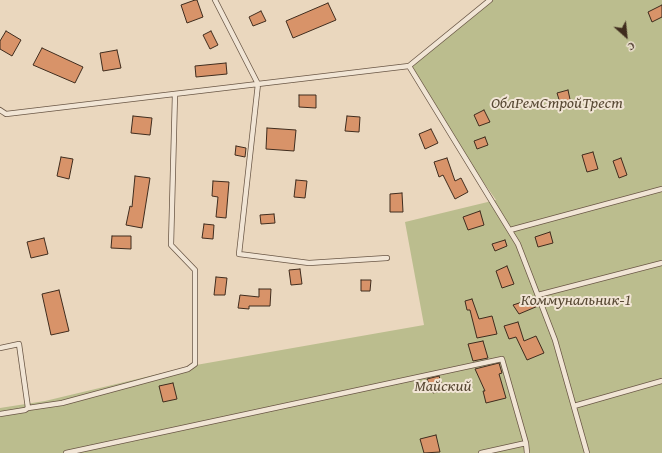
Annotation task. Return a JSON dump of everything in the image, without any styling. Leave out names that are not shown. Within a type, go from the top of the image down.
[{"type":"lane","points":[[215,0],[258,84],[240,254],[309,263],[387,258]]},
{"type":"lane","points":[[0,110],[6,114],[409,66],[490,0]]},
{"type":"lane","points":[[409,66],[518,244],[555,340],[587,453]]},
{"type":"lane","points":[[0,414],[62,403],[188,369],[194,364],[195,270],[171,245],[175,94]]},
{"type":"lane","points":[[510,230],[662,189]]},
{"type":"lane","points":[[538,295],[662,263]]},
{"type":"lane","points":[[0,348],[19,344],[28,408]]},
{"type":"lane","points":[[66,453],[502,359],[526,443],[527,453]]},
{"type":"lane","points":[[574,406],[662,381]]},
{"type":"lane","points":[[481,453],[526,443]]},
{"type":"green space","points":[[490,0],[662,0],[662,453],[0,453],[0,408],[45,401],[196,365],[424,325],[405,222],[496,200],[455,142],[409,66]]},
{"type":"building","points":[[197,0],[203,17],[187,23],[181,5]]},
{"type":"building","points":[[328,3],[336,20],[293,38],[286,21]]},
{"type":"building","points":[[662,5],[662,17],[652,22],[648,12]]},
{"type":"building","points":[[261,11],[266,21],[253,26],[249,17]]},
{"type":"building","points":[[6,31],[21,40],[12,56],[0,49],[0,41]]},
{"type":"building","points":[[211,31],[218,45],[210,49],[203,35]]},
{"type":"building","points":[[42,48],[83,67],[75,83],[33,65]]},
{"type":"building","points":[[117,50],[121,68],[103,71],[100,53]]},
{"type":"building","points":[[226,63],[227,74],[196,77],[195,66]]},
{"type":"building","points":[[568,90],[571,104],[561,106],[557,93]]},
{"type":"building","points":[[299,95],[316,95],[316,108],[299,107]]},
{"type":"building","points":[[484,110],[490,122],[479,126],[474,115]]},
{"type":"building","points":[[133,116],[152,118],[150,135],[131,133]]},
{"type":"building","points":[[347,116],[360,117],[359,132],[345,131]]},
{"type":"building","points":[[267,128],[296,130],[294,151],[266,149]]},
{"type":"building","points":[[431,129],[438,143],[425,149],[419,134]]},
{"type":"building","points":[[485,137],[488,145],[477,149],[474,141]]},
{"type":"building","points":[[236,146],[246,148],[245,157],[235,155]]},
{"type":"building","points":[[593,152],[598,169],[587,172],[582,155]]},
{"type":"building","points":[[61,157],[73,159],[69,179],[57,176]]},
{"type":"building","points":[[447,158],[455,181],[461,178],[468,192],[455,199],[443,175],[439,177],[434,162]]},
{"type":"building","points":[[621,158],[627,175],[619,178],[613,161]]},
{"type":"building","points":[[135,176],[150,178],[142,228],[126,225],[130,206],[132,207]]},
{"type":"building","points":[[296,180],[307,181],[305,198],[294,197]]},
{"type":"building","points":[[213,181],[229,182],[226,218],[216,217],[218,197],[212,196]]},
{"type":"building","points":[[402,193],[403,212],[390,212],[390,194]]},
{"type":"building","points":[[480,211],[484,225],[468,230],[463,217]]},
{"type":"building","points":[[274,214],[275,223],[261,224],[260,215]]},
{"type":"building","points":[[204,224],[214,225],[213,239],[202,238]]},
{"type":"building","points":[[550,232],[553,243],[538,247],[535,237]]},
{"type":"building","points":[[112,236],[131,236],[131,249],[111,248]]},
{"type":"building","points":[[44,238],[48,254],[31,258],[27,242]]},
{"type":"building","points":[[505,240],[507,246],[495,251],[492,244]]},
{"type":"building","points":[[507,266],[514,284],[502,288],[496,271]]},
{"type":"building","points":[[300,269],[302,284],[291,285],[289,270]]},
{"type":"building","points":[[216,277],[227,278],[225,295],[214,295]]},
{"type":"building","points":[[361,280],[371,280],[370,291],[361,291]]},
{"type":"building","points":[[259,289],[271,289],[270,306],[249,306],[249,309],[238,308],[240,295],[259,297]]},
{"type":"building","points":[[59,290],[69,331],[51,335],[42,294]]},
{"type":"building","points":[[535,298],[538,306],[519,314],[513,305]]},
{"type":"building","points":[[472,299],[479,319],[492,316],[497,334],[477,338],[470,310],[467,310],[465,301]]},
{"type":"building","points":[[518,322],[524,341],[536,336],[544,353],[527,360],[516,337],[509,339],[504,326]]},
{"type":"building","points":[[483,341],[488,358],[473,361],[468,344]]},
{"type":"building","points":[[499,363],[502,373],[499,374],[506,398],[486,403],[483,391],[485,391],[475,369]]},
{"type":"building","points":[[439,376],[444,390],[433,393],[427,379]]},
{"type":"building","points":[[173,383],[177,399],[163,402],[159,386]]},
{"type":"building","points":[[436,435],[440,452],[424,453],[420,439]]},
{"type":"park label","name":"ОблРемСтройТрест","points":[[557,104]]},
{"type":"park label","name":"Коммунальник-1","points":[[576,301]]},
{"type":"park label","name":"Майский","points":[[443,387]]}]
